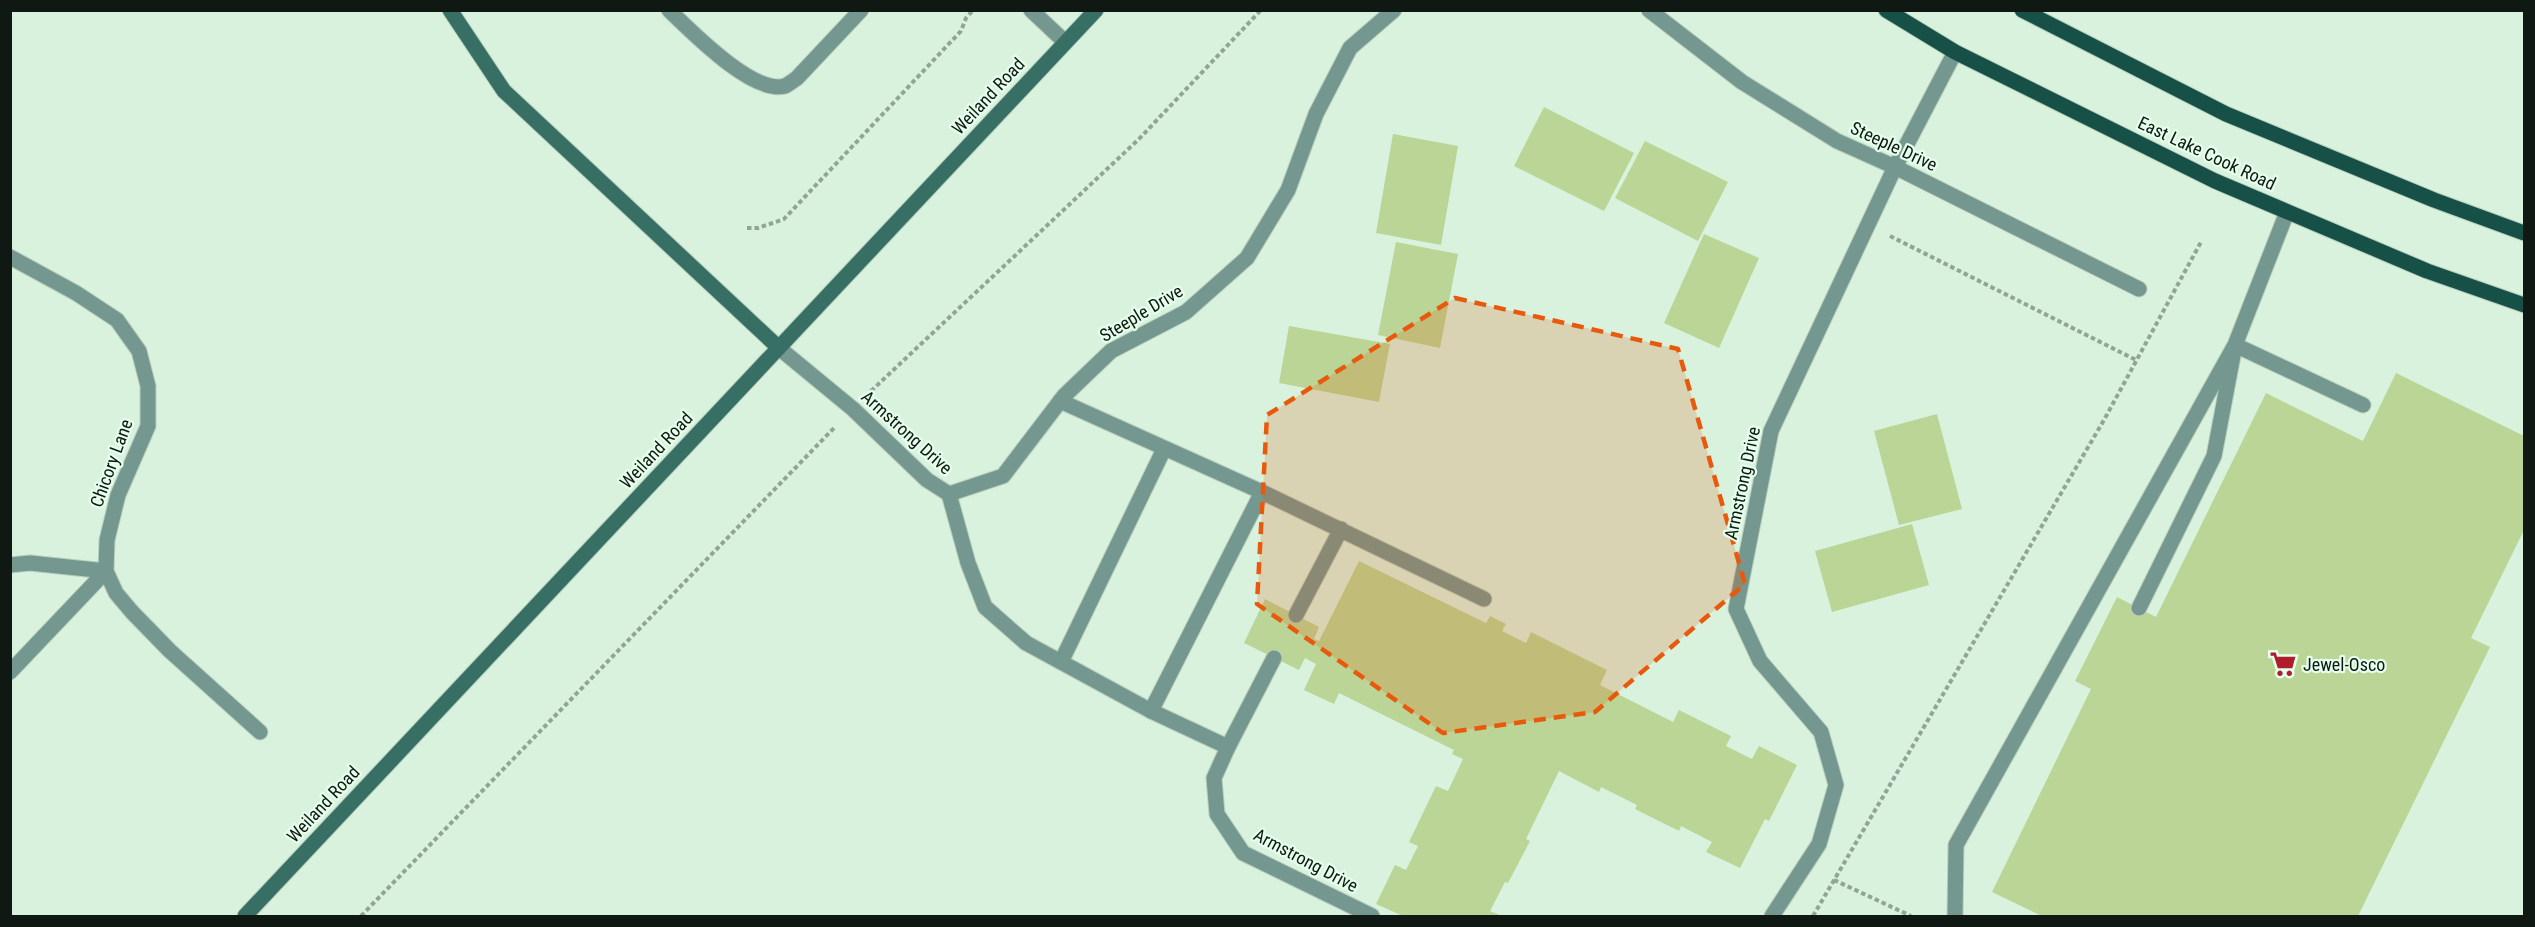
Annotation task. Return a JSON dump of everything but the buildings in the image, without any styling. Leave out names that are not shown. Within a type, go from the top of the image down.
[{"type":"main road","name":"Armstrong Drive","points":[[450,10],[504,91],[779,348]]},
{"type":"main road","name":"Weiland Road","points":[[245,916],[1096,10]]},
{"type":"main road","name":"East Lake Cook Road","points":[[1886,10],[1955,52],[2215,181],[2427,271],[2524,305]]},
{"type":"main road","points":[[2022,10],[2226,114],[2434,200],[2524,233]]},
{"type":"street","points":[[669,10],[732,67],[764,84],[784,86],[797,78],[861,10]]},
{"type":"street","points":[[1031,10],[1065,42]]},
{"type":"street","name":"Steeple Drive","points":[[948,494],[1003,476],[1060,401],[1111,351],[1186,312],[1247,258],[1288,190],[1316,114],[1350,48],[1394,10]]},
{"type":"street","name":"Steeple Drive","points":[[1649,10],[1742,82],[1837,141],[1895,166],[2139,289]]},
{"type":"street","name":"Armstrong Drive","points":[[1772,916],[1819,844],[1836,785],[1821,732],[1760,661],[1736,609],[1771,431],[1895,166],[1955,52]]},
{"type":"street","points":[[1958,916],[1956,845],[2235,345],[2287,212]]},
{"type":"street","name":"Chicory Lane","points":[[10,257],[76,292],[117,320],[138,351],[148,386],[148,426],[118,495],[107,540],[106,571]]},
{"type":"street","points":[[2235,345],[2363,405]]},
{"type":"street","points":[[2139,608],[2214,456],[2235,345]]},
{"type":"street","name":"Armstrong Drive","points":[[779,348],[853,409],[927,480],[948,494],[968,563],[985,607],[1026,643],[1151,711],[1228,747],[1214,778],[1217,814],[1243,853],[1372,916]]},
{"type":"street","points":[[1060,401],[1262,492],[1484,599]]},
{"type":"street","points":[[1061,662],[1164,448]]},
{"type":"street","points":[[1151,711],[1262,492]]},
{"type":"street","points":[[1296,615],[1341,529]]},
{"type":"street","points":[[10,565],[30,563],[106,571]]},
{"type":"street","points":[[10,672],[106,571]]},
{"type":"street","points":[[106,571],[116,592],[132,612],[170,651],[260,732]]},
{"type":"street","points":[[1228,747],[1274,657]]},
{"type":"path","points":[[747,228],[758,228],[784,219],[962,31],[966,18],[973,10]]},
{"type":"path","points":[[361,916],[853,409],[1139,139],[1261,10]]},
{"type":"path","points":[[1868,225],[2136,360]]},
{"type":"path","points":[[1813,916],[2104,420],[2201,242]]},
{"type":"path","points":[[1834,880],[1911,916]]},
{"type":"highlighted area","points":[[1455,298],[1678,349],[1745,584],[1595,712],[1443,733],[1257,604],[1267,415]]},
{"type":"place","name":"Jewel-Osco","points":[[2283,664]]}]
